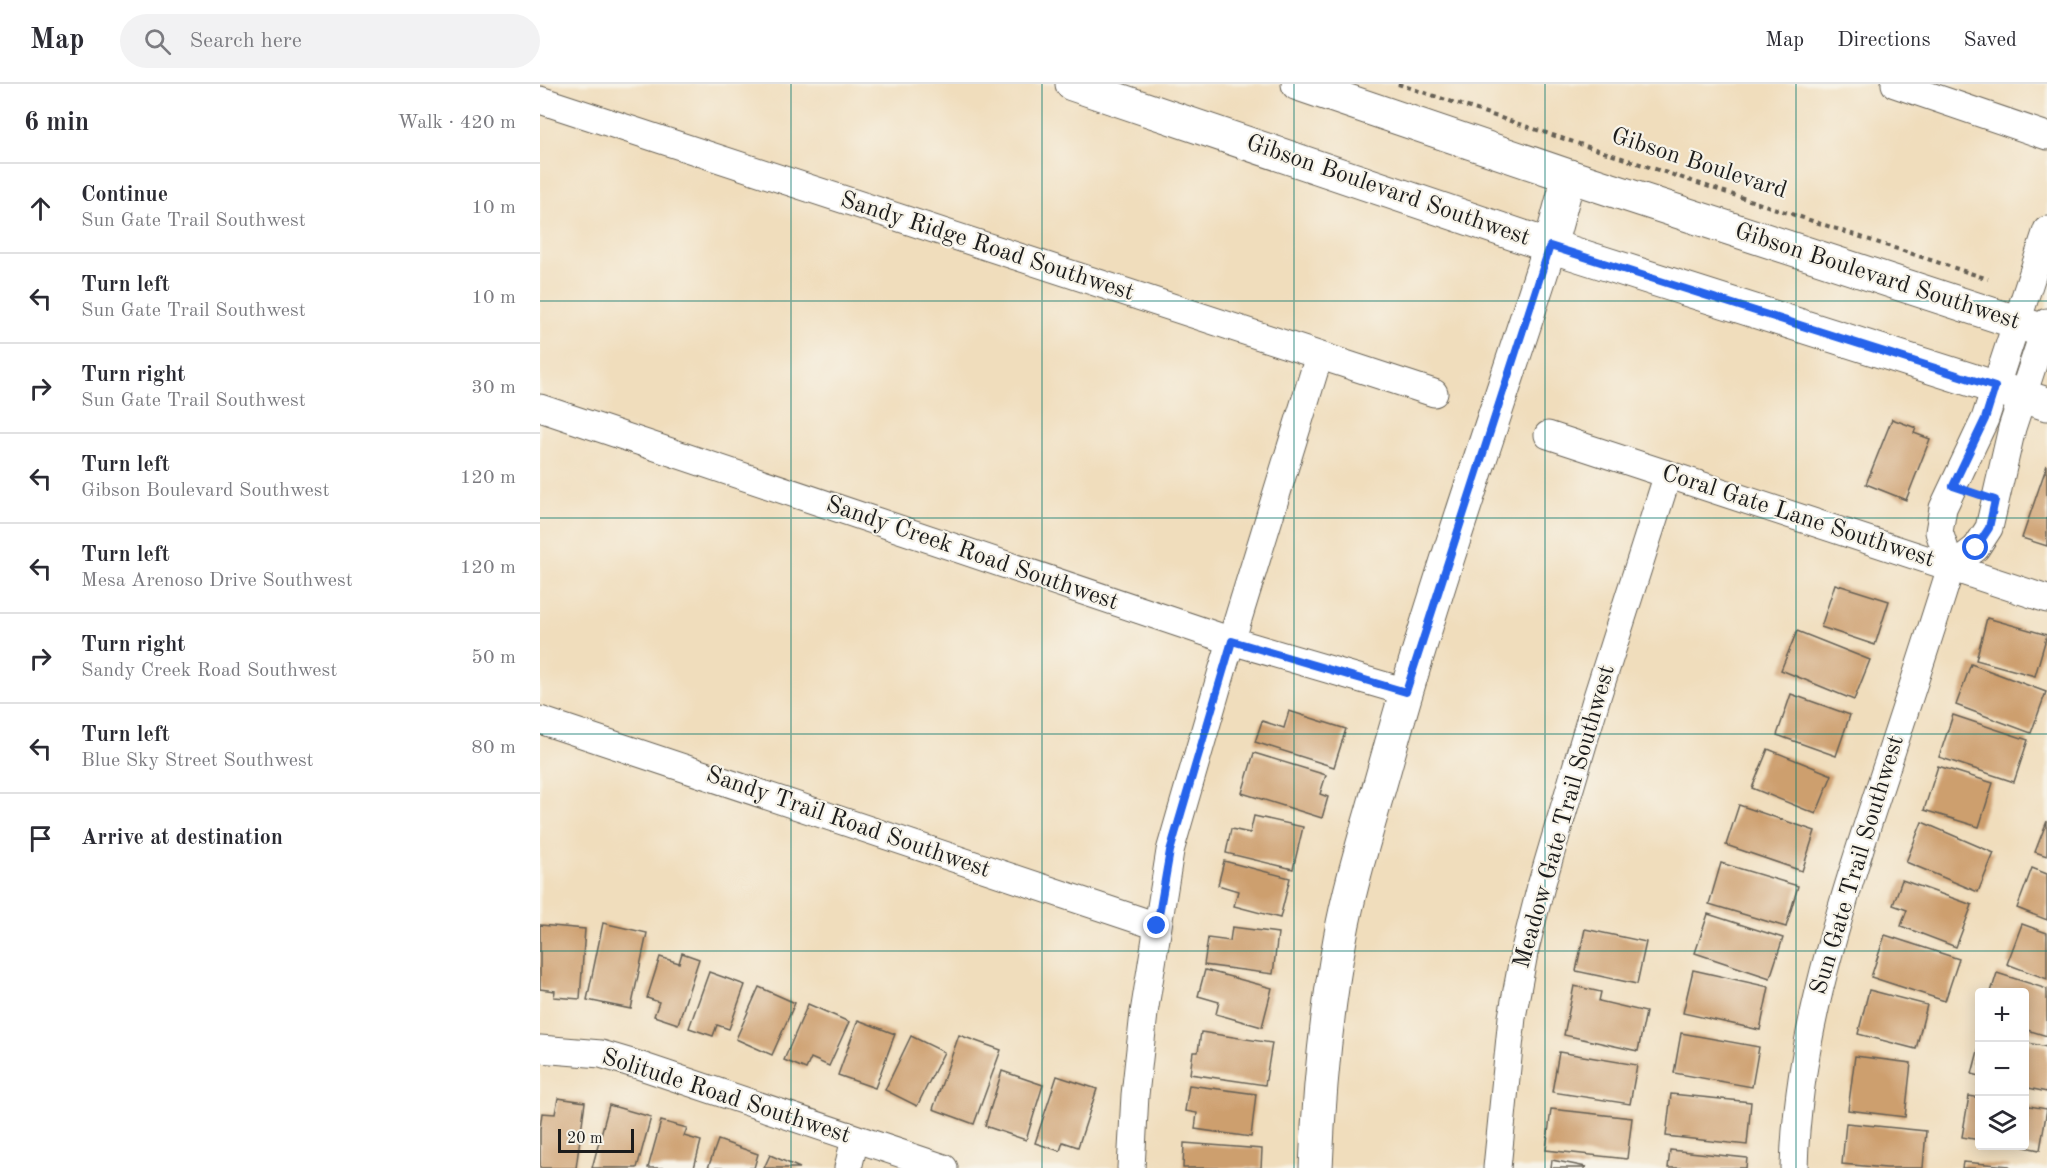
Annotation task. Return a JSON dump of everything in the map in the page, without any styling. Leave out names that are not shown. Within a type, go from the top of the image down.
[{"type":"street","name":"Gibson Boulevard Southwest","points":[[1072,84],[1550,246],[2021,395]]},
{"type":"street","name":"Gibson Boulevard Southwest","points":[[1298,84],[1569,176],[2038,327]]},
{"type":"street","points":[[1895,84],[2047,136]]},
{"type":"street","name":"Sandy Ridge Road Southwest","points":[[540,100],[1434,393]]},
{"type":"street","points":[[1316,1168],[1322,1067],[1329,1002],[1340,937],[1357,865],[1406,692],[1550,246],[1569,176]]},
{"type":"street","points":[[2021,395],[1985,419],[1942,508],[1939,532],[1951,567],[1976,548],[1989,528],[2038,327],[2047,230]]},
{"type":"street","points":[[1131,1168],[1135,1095],[1144,1013],[1170,851],[1319,356]]},
{"type":"street","name":"Sandy Creek Road Southwest","points":[[540,408],[1232,641],[1406,692]]},
{"type":"street","name":"Coral Gate Lane Southwest","points":[[1548,435],[2047,599]]},
{"type":"street","name":"Meadow Gate Trail Southwest","points":[[1497,1168],[1512,1017],[1524,953],[1538,897],[1596,700],[1668,474]]},
{"type":"street","points":[[1953,486],[1995,500]]},
{"type":"street","name":"Sun Gate Trail Southwest","points":[[1794,1168],[1799,1102],[1806,1057],[1827,958],[1848,883],[1951,567]]},
{"type":"street","name":"Sandy Trail Road Southwest","points":[[540,720],[1157,926]]},
{"type":"street","name":"Solitude Road Southwest","points":[[540,1049],[601,1054],[944,1168]]},
{"type":"street","points":[[848,1168],[855,1139]]},
{"type":"path","name":"Gibson Boulevard","points":[[1398,84],[1988,279]]},
{"type":"building","points":[[1892,419],[1916,428],[1914,433],[1930,439],[1906,500],[1866,484]]},
{"type":"building","points":[[2047,465],[2047,546],[2022,538]]},
{"type":"building","points":[[1835,584],[1889,601],[1875,645],[1821,627]]},
{"type":"building","points":[[1987,618],[2047,635],[2035,676],[1976,660]]},
{"type":"building","points":[[1797,631],[1870,660],[1854,700],[1781,670]]},
{"type":"building","points":[[1971,664],[2046,692],[2031,733],[1956,705]]},
{"type":"building","points":[[1791,694],[1850,715],[1836,756],[1777,735]]},
{"type":"building","points":[[1289,711],[1346,729],[1334,767],[1255,742],[1262,721],[1284,728]]},
{"type":"building","points":[[1953,715],[2028,740],[2014,782],[1939,757]]},
{"type":"building","points":[[1768,749],[1832,775],[1816,814],[1752,788]]},
{"type":"building","points":[[1254,753],[1326,775],[1320,794],[1328,797],[1322,818],[1242,793]]},
{"type":"building","points":[[1938,766],[1993,783],[1979,827],[1924,810]]},
{"type":"building","points":[[1739,805],[1815,831],[1802,871],[1726,845]]},
{"type":"building","points":[[1254,816],[1303,827],[1293,869],[1226,853],[1231,829],[1250,833]]},
{"type":"building","points":[[2047,821],[2047,856],[2035,852]]},
{"type":"building","points":[[1922,822],[1994,853],[1978,892],[1906,862]]},
{"type":"building","points":[[1224,861],[1290,878],[1280,918],[1234,906],[1238,891],[1218,885]]},
{"type":"building","points":[[1721,863],[1798,886],[1786,927],[1709,904]]},
{"type":"building","points":[[2032,868],[2047,874],[2047,920],[2017,908]]},
{"type":"building","points":[[1902,880],[1972,905],[1956,947],[1901,926],[1907,910],[1893,905]]},
{"type":"building","points":[[1708,914],[1783,938],[1770,978],[1695,953]]},
{"type":"building","points":[[603,923],[647,933],[631,1009],[587,1000]]},
{"type":"building","points":[[2022,924],[2047,933],[2047,979],[2007,964]]},
{"type":"building","points":[[540,925],[585,929],[580,999],[554,997],[555,991],[540,989]]},
{"type":"building","points":[[1232,927],[1278,933],[1273,974],[1204,965],[1208,938],[1230,941]]},
{"type":"building","points":[[1585,929],[1646,942],[1637,984],[1576,971]]},
{"type":"building","points":[[1885,935],[1959,959],[1945,1001],[1871,977]]},
{"type":"building","points":[[682,953],[699,959],[678,1024],[654,1016],[659,1002],[647,998],[660,957],[679,963]]},
{"type":"building","points":[[1205,970],[1272,988],[1262,1027],[1216,1014],[1219,1002],[1198,996]]},
{"type":"building","points":[[1693,970],[1769,987],[1760,1030],[1683,1013]]},
{"type":"building","points":[[709,972],[745,985],[729,1029],[717,1025],[713,1036],[689,1028]]},
{"type":"building","points":[[1997,973],[2047,989],[2047,1036],[2029,1031],[2029,988],[1992,988]]},
{"type":"building","points":[[1574,986],[1601,992],[1599,1001],[1646,1012],[1638,1051],[1564,1035]]},
{"type":"building","points":[[759,987],[795,1003],[772,1055],[736,1039]]},
{"type":"building","points":[[1869,990],[1927,1005],[1916,1049],[1858,1034]]},
{"type":"building","points":[[808,1004],[849,1022],[829,1066],[811,1058],[806,1069],[784,1060]]},
{"type":"building","points":[[858,1020],[895,1034],[875,1088],[838,1075]]},
{"type":"building","points":[[1201,1032],[1272,1043],[1265,1085],[1190,1074],[1193,1052],[1198,1052]]},
{"type":"building","points":[[1681,1033],[1759,1047],[1752,1087],[1674,1073]]},
{"type":"building","points":[[959,1035],[1001,1050],[974,1124],[933,1109]]},
{"type":"building","points":[[911,1036],[944,1052],[917,1106],[885,1090]]},
{"type":"building","points":[[2029,1043],[2047,1047],[2047,1092],[2029,1088]]},
{"type":"building","points":[[1559,1052],[1637,1065],[1630,1104],[1552,1092]]},
{"type":"building","points":[[1855,1056],[1911,1063],[1905,1117],[1848,1110]]},
{"type":"building","points":[[1002,1071],[1043,1085],[1026,1140],[985,1126]]},
{"type":"building","points":[[1057,1076],[1097,1089],[1078,1147],[1063,1142],[1060,1151],[1035,1143]]},
{"type":"building","points":[[1189,1085],[1256,1094],[1251,1137],[1195,1129],[1197,1113],[1185,1111]]},
{"type":"building","points":[[1671,1094],[1751,1102],[1747,1145],[1666,1136]]},
{"type":"building","points":[[1969,1096],[1975,1097],[1975,1139],[1962,1137]]},
{"type":"building","points":[[558,1098],[585,1102],[576,1168],[540,1168],[542,1113],[555,1114]]},
{"type":"building","points":[[609,1105],[651,1117],[637,1168],[592,1168]]},
{"type":"building","points":[[2029,1106],[2047,1109],[2040,1150],[2029,1148]]},
{"type":"building","points":[[1551,1109],[1632,1118],[1627,1159],[1546,1150]]},
{"type":"building","points":[[661,1121],[687,1128],[684,1136],[701,1141],[694,1168],[648,1168]]},
{"type":"building","points":[[1846,1123],[1926,1131],[1923,1168],[1886,1168],[1842,1164]]},
{"type":"building","points":[[718,1140],[758,1154],[754,1168],[708,1168]]},
{"type":"building","points":[[1184,1143],[1262,1149],[1261,1168],[1183,1168]]},
{"type":"building","points":[[1670,1150],[1747,1158],[1746,1168],[1668,1168]]},
{"type":"building","points":[[770,1155],[800,1168],[764,1168]]},
{"type":"building","points":[[1552,1160],[1586,1167],[1551,1168]]},
{"type":"building","points":[[1963,1162],[2009,1166],[2009,1168],[1962,1168]]},
{"type":"route","points":[[1157,926],[1170,851],[1232,641],[1406,692],[1550,246],[1995,387],[1985,419],[1953,486],[1995,500],[1989,528],[1976,548]]}]
